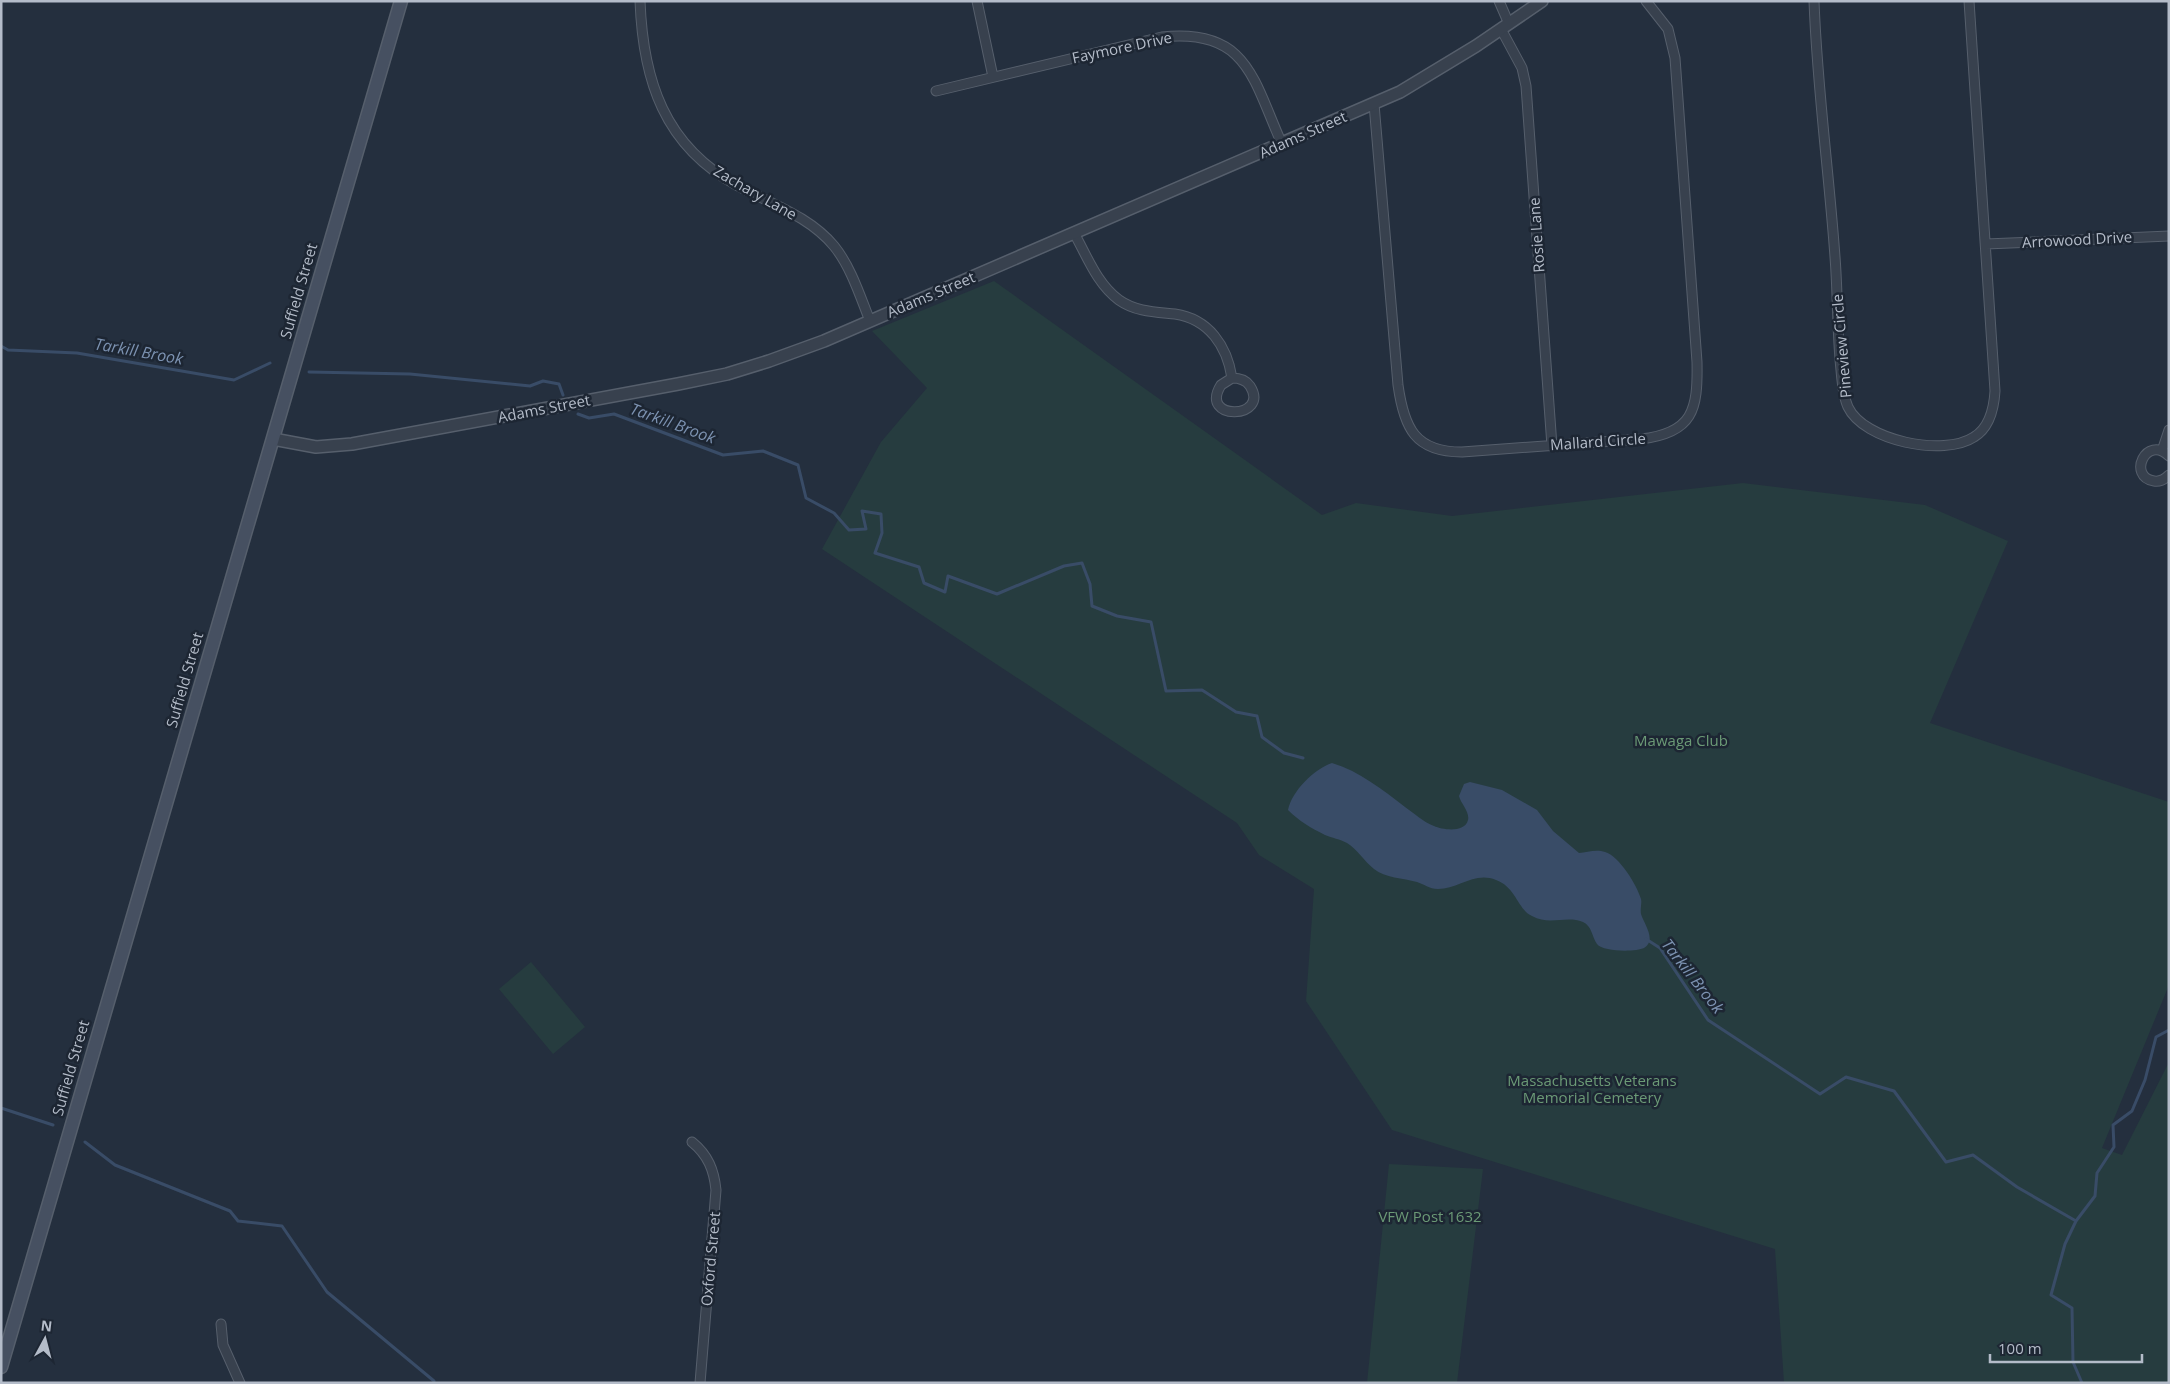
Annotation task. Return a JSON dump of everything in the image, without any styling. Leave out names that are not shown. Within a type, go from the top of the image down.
[{"type":"main road","name":"Suffield Street","points":[[1,1367],[401,1]]},
{"type":"street","name":"Zachary Lane","points":[[640,1],[641,38],[650,80],[658,101],[682,140],[717,173],[800,218],[826,238],[845,263],[870,321]]},
{"type":"street","points":[[977,1],[993,78]]},
{"type":"street","name":"Rosie Lane","points":[[1499,1],[1505,27],[1522,68],[1526,86],[1552,446]]},
{"type":"street","name":"Adams Street","points":[[273,439],[316,447],[352,444],[678,384],[727,374],[769,361],[870,321],[1400,92],[1441,69],[1542,1]]},
{"type":"street","name":"Mallard Circle","points":[[1374,104],[1398,385],[1401,404],[1415,436],[1425,444],[1445,451],[1462,452],[1641,439],[1666,435],[1689,417],[1696,400],[1697,362],[1676,67],[1668,29],[1646,1]]},
{"type":"street","name":"Pineview Circle","points":[[1814,1],[1835,258],[1842,382],[1849,409],[1856,418],[1872,430],[1914,444],[1944,446],[1975,437],[1988,421],[1994,405],[1996,384],[1968,1]]},
{"type":"street","name":"Faymore Drive","points":[[936,91],[1162,37],[1189,35],[1208,38],[1228,48],[1245,65],[1282,144]]},
{"type":"street","points":[[1074,233],[1098,278],[1120,301],[1143,310],[1182,316],[1208,329],[1223,348],[1230,366],[1232,378]]},
{"type":"street","name":"Arrowood Drive","points":[[1986,244],[2169,236]]},
{"type":"street","points":[[1232,378],[1243,380],[1249,385],[1252,392],[1251,404],[1246,410],[1238,413],[1226,411],[1218,401],[1218,392],[1221,385],[1232,378]]},
{"type":"street","points":[[2169,430],[2165,454],[2153,451],[2145,455],[2141,463],[2142,471],[2152,481],[2161,481],[2169,475]]},
{"type":"street","name":"Oxford Street","points":[[692,1142],[704,1153],[708,1160],[714,1175],[716,1190],[700,1383]]},
{"type":"street","points":[[221,1324],[223,1346],[240,1383]]},
{"type":"green space","name":"Mawaga Club","points":[[994,281],[1322,515],[1356,503],[1452,516],[1743,483],[1925,505],[2008,541],[1930,723],[2169,802],[2169,985],[2102,1148],[2122,1155],[2169,1062],[2169,1383],[1784,1383],[1775,1249],[1392,1130],[1306,1001],[1314,889],[1259,855],[1237,823],[822,549],[881,442],[927,388],[872,331]]},
{"type":"green space","points":[[531,962],[585,1027],[553,1054],[499,989]]},
{"type":"green space","name":"VFW Post 1632","points":[[1389,1164],[1483,1169],[1457,1383],[1367,1383]]},
{"type":"water","points":[[1332,763],[1361,776],[1422,820],[1443,829],[1458,829],[1466,824],[1468,814],[1459,796],[1464,784],[1470,782],[1502,790],[1537,810],[1553,831],[1579,853],[1602,851],[1616,859],[1621,865],[1632,879],[1641,899],[1641,914],[1650,936],[1648,945],[1644,948],[1627,951],[1600,947],[1590,929],[1583,922],[1577,920],[1545,920],[1532,916],[1523,909],[1503,883],[1496,880],[1488,878],[1474,879],[1453,886],[1435,889],[1417,882],[1378,872],[1347,843],[1315,830],[1288,810],[1294,795],[1311,775]]},
{"type":"waterway","name":"Tarkill Brook","points":[[1,346],[8,350],[77,353],[234,380],[270,363]]},
{"type":"waterway","name":"Tarkill Brook","points":[[309,372],[410,374],[530,386],[543,381],[559,384],[563,395]]},
{"type":"waterway","name":"Tarkill Brook","points":[[578,414],[589,418],[614,414],[723,455],[763,451],[798,465],[806,498],[834,513],[849,530],[866,529],[862,511],[881,514],[882,533],[875,553],[919,567],[924,583],[945,592],[948,576],[997,594],[1064,566],[1082,563],[1090,584],[1092,606],[1117,616],[1151,622],[1166,691],[1202,690],[1236,712],[1257,716],[1262,737],[1284,753],[1303,758]]},
{"type":"waterway","name":"Tarkill Brook","points":[[1646,939],[1660,948],[1708,1020],[1820,1094],[1846,1077],[1894,1091],[1946,1162],[1973,1155],[2017,1187],[2076,1221]]},
{"type":"waterway","points":[[2082,1383],[2073,1362],[2072,1308],[2051,1295],[2065,1244],[2076,1221],[2095,1196],[2097,1173],[2114,1147],[2113,1125],[2132,1111],[2145,1080],[2156,1037],[2169,1030]]},
{"type":"waterway","points":[[1,1108],[53,1125]]},
{"type":"waterway","points":[[85,1142],[115,1165],[230,1211],[238,1221],[282,1226],[327,1292],[434,1381],[434,1383]]},
{"type":"park label","name":"Massachusetts Veterans Memorial Cemetery","points":[[1592,1090]]}]
